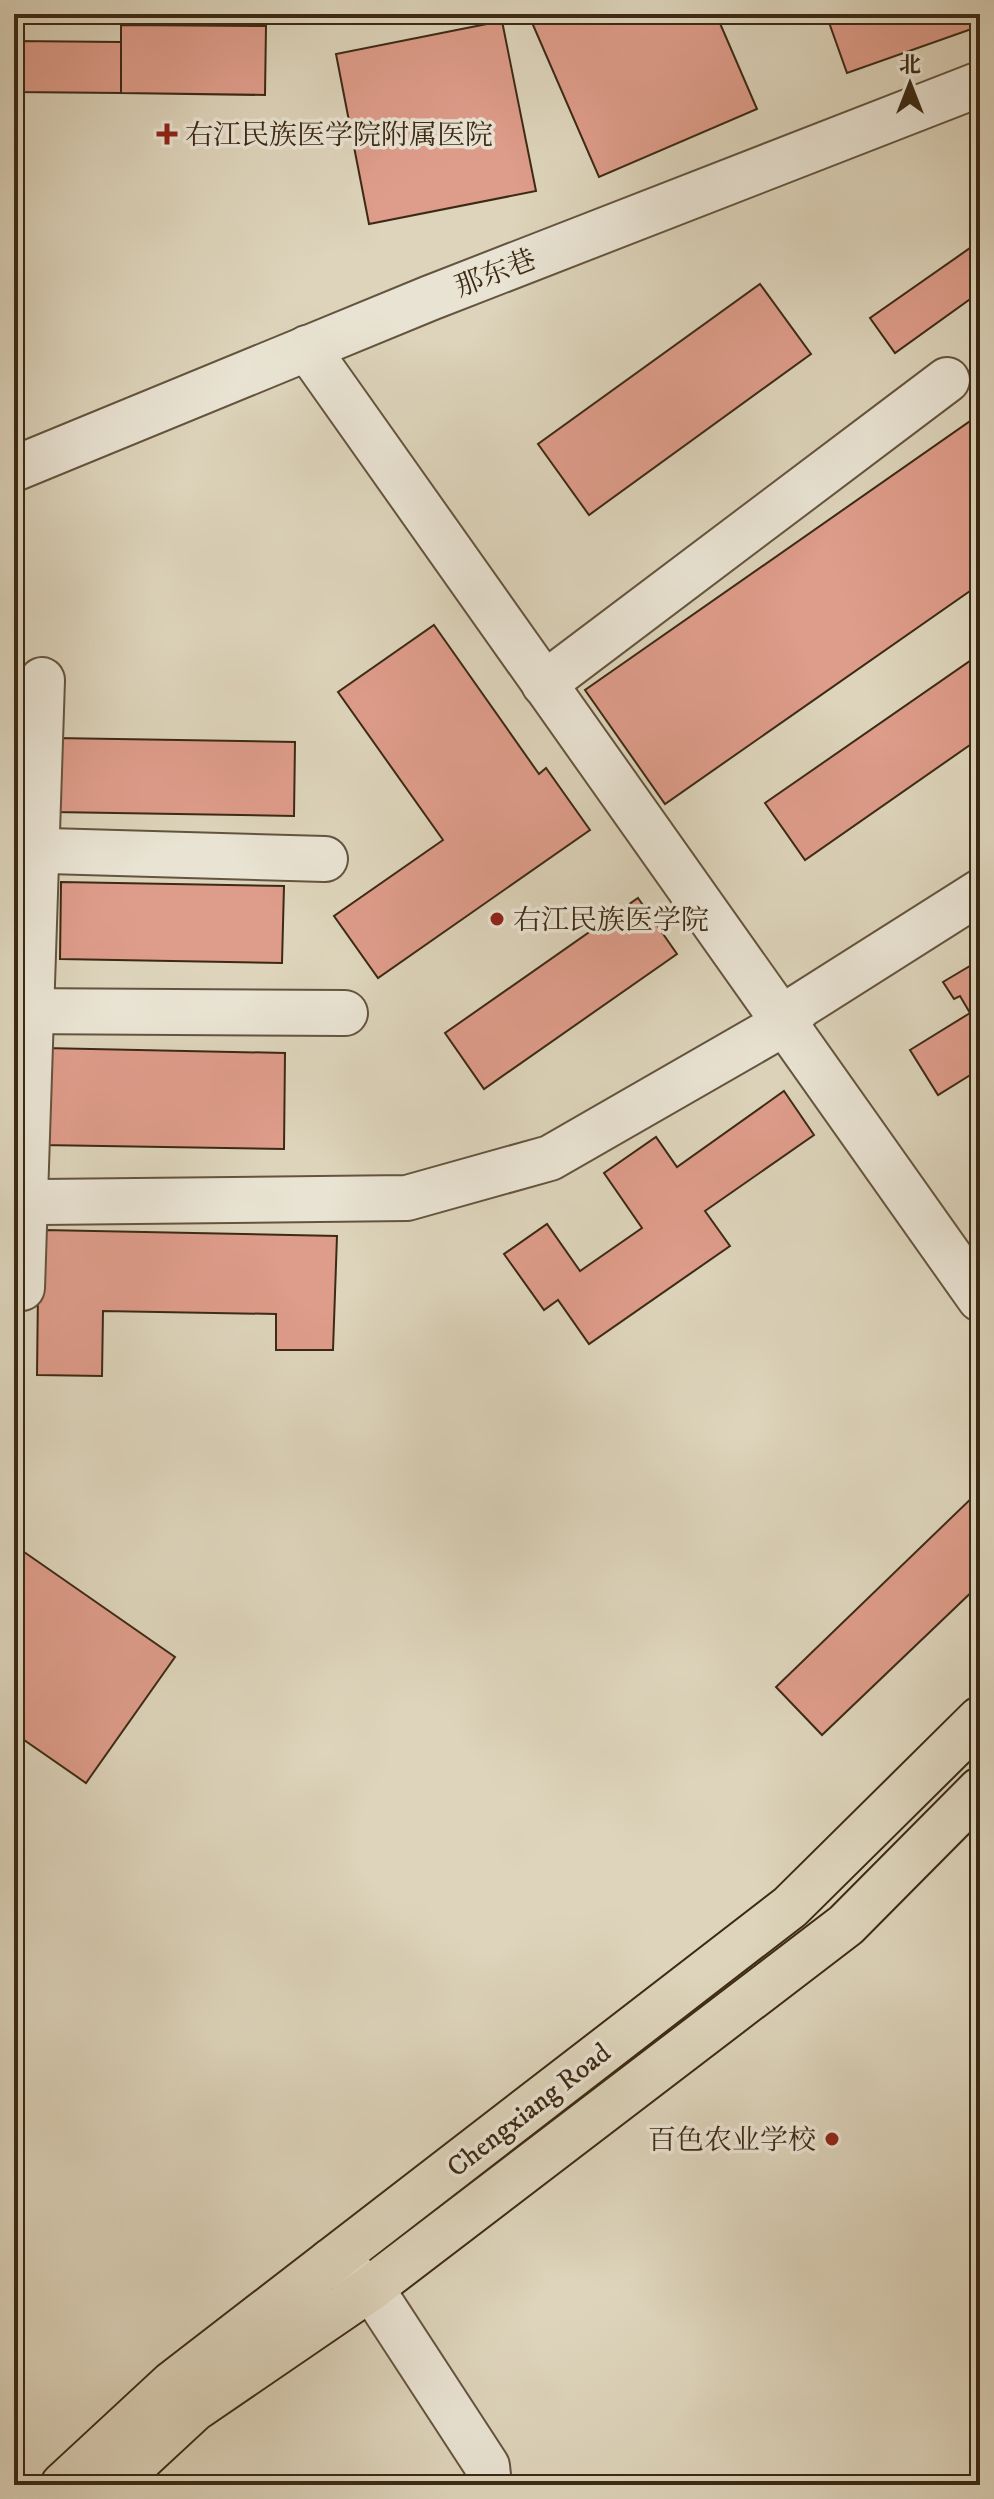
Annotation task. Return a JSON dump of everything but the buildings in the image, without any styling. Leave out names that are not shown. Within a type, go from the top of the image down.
[{"type":"main road","name":"Chengxiang Road","points":[[63,2485],[172,2384],[790,1907],[980,1719]]},
{"type":"main road","name":"Chengxiang Road","points":[[112,2485],[194,2409],[371,2288],[846,1925],[980,1790]]},
{"type":"street","name":"那东巷","points":[[14,469],[430,298],[980,84]]},
{"type":"street","points":[[307,348],[980,1299]]},
{"type":"street","points":[[544,684],[947,380]]},
{"type":"street","points":[[22,1288],[20,1200],[25,851],[42,680]]},
{"type":"street","points":[[25,851],[325,859]]},
{"type":"street","points":[[20,1200],[407,1198],[550,1158],[785,1023],[800,1006],[980,892]]},
{"type":"street","points":[[23,1011],[345,1013]]},
{"type":"street","points":[[331,2261],[371,2288],[487,2466],[489,2485]]},
{"type":"place","name":"右江民族医学院附属医院","points":[[167,134]]},
{"type":"place","name":"右江民族医学院","points":[[497,919]]},
{"type":"place","name":"百色农业学校","points":[[832,2139]]}]
